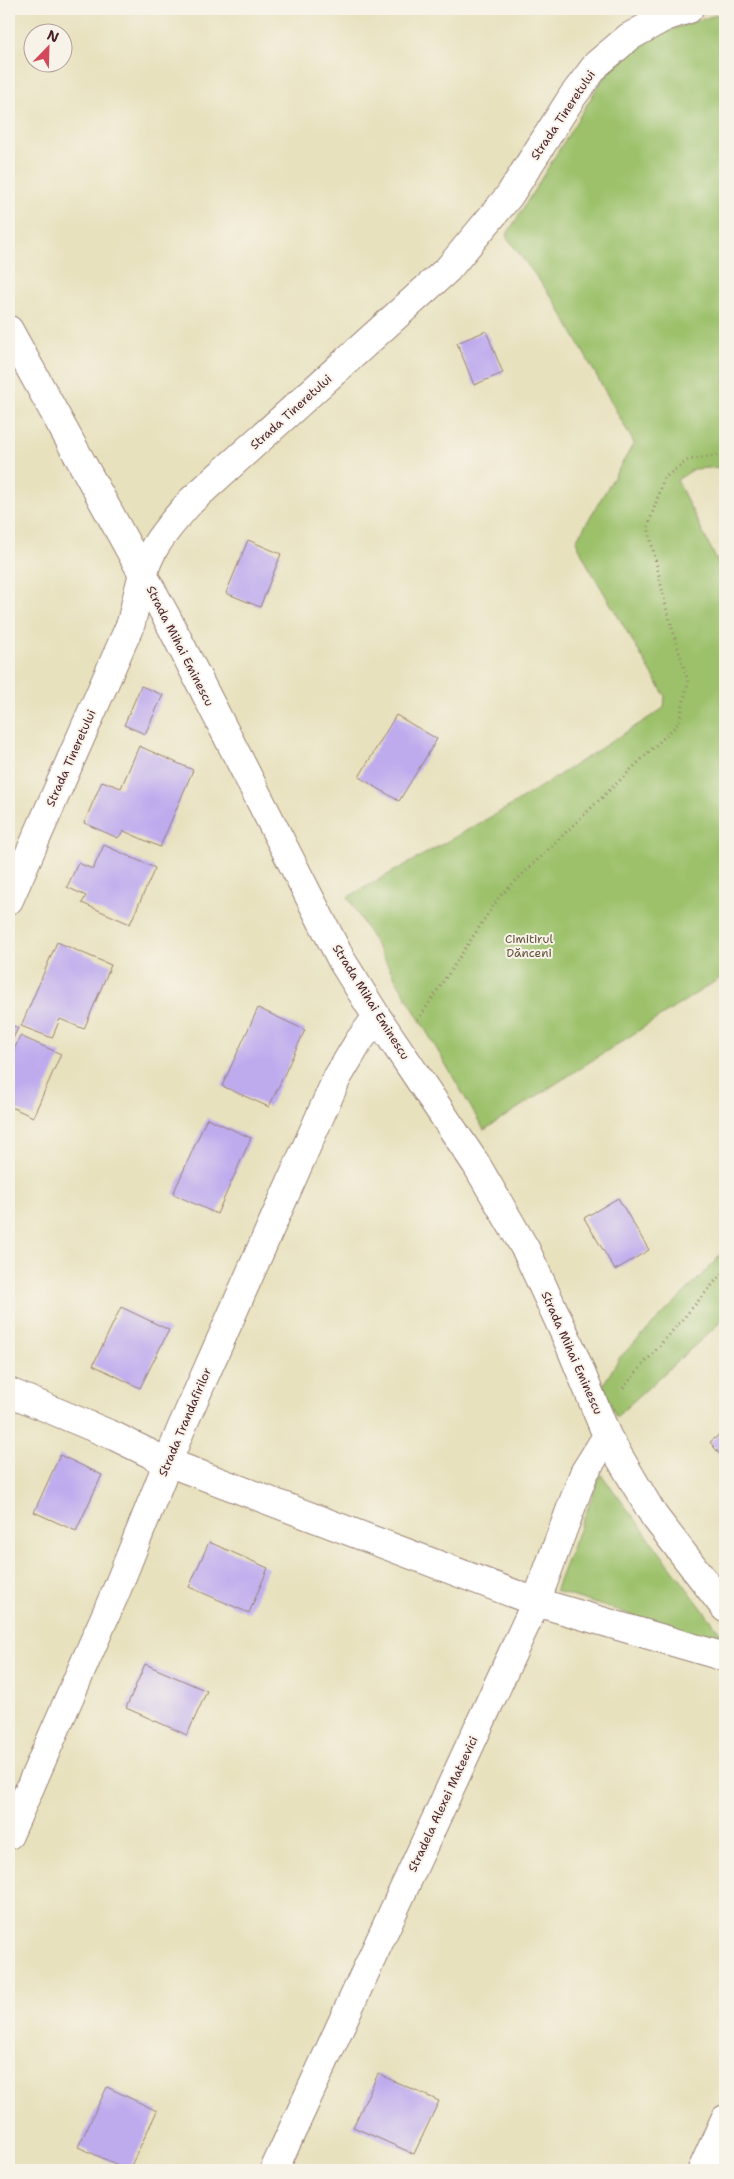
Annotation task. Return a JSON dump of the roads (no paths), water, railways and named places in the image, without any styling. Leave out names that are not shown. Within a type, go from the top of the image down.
[{"type":"street","name":"Strada Tineretului","points":[[9,900],[131,623],[153,550],[169,526],[191,501],[448,269],[509,196],[572,97],[597,64],[629,37],[665,18],[689,9]]},
{"type":"street","name":"Strada Mihai Eminescu","points":[[9,330],[144,575],[342,961],[377,1017],[476,1164],[526,1250],[568,1341],[603,1427],[654,1516],[725,1608]]},
{"type":"street","name":"Strada Trandafirilor","points":[[9,1835],[117,1589],[168,1462],[338,1078],[359,1041],[377,1017]]},
{"type":"street","points":[[9,1392],[114,1436],[168,1462],[536,1602],[725,1656]]},
{"type":"street","name":"Stradela Alexei Mateevici","points":[[274,2170],[536,1602],[603,1427]]},
{"type":"street","points":[[702,2170],[725,2119]]},
{"type":"park label","name":"Cimitirul Dănceni","points":[[529,946]]}]
